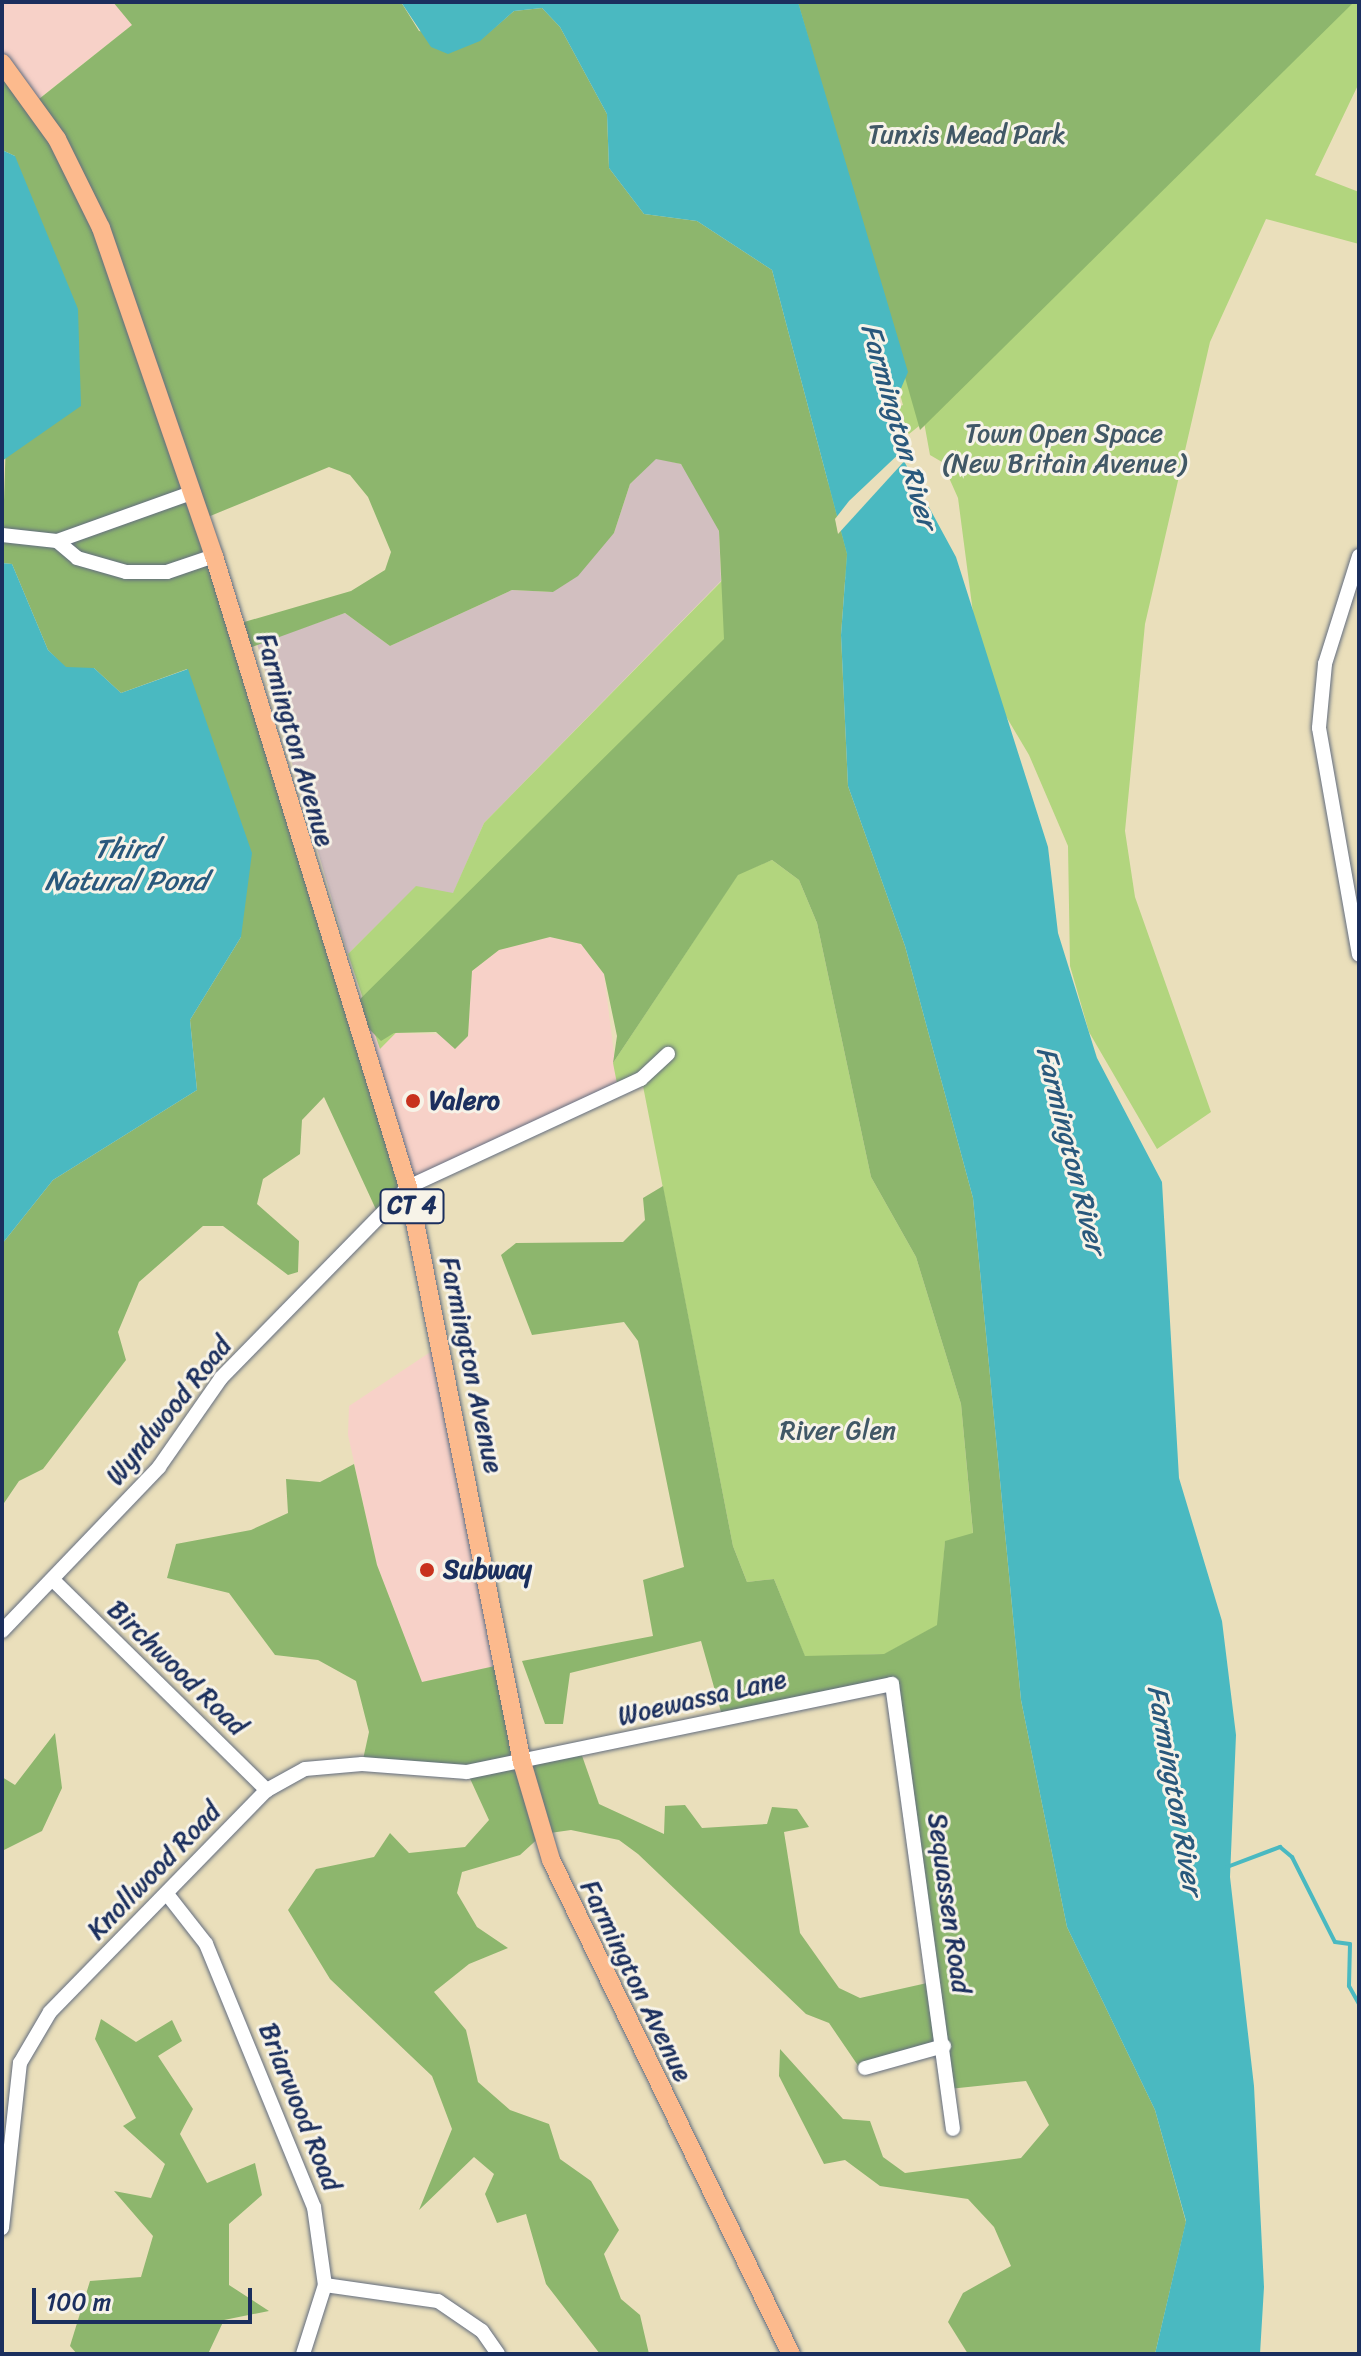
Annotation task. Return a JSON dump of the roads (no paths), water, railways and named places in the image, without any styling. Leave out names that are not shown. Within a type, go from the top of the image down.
[{"type":"main road","name":"Farmington Avenue","points":[[2,63],[57,139],[101,228],[214,556],[408,1187],[522,1762],[569,1905],[791,2354]]},
{"type":"street","points":[[2,535],[57,541],[194,492]]},
{"type":"street","points":[[57,541],[77,558],[126,572],[167,572],[214,556]]},
{"type":"street","points":[[1359,556],[1325,664],[1319,728],[1359,955]]},
{"type":"street","points":[[408,1187],[641,1079],[668,1054]]},
{"type":"street","name":"Wyndwood Road","points":[[2,1631],[159,1467],[221,1378],[408,1187]]},
{"type":"street","name":"Birchwood Road","points":[[53,1580],[267,1790]]},
{"type":"street","name":"Woewassa Lane","points":[[522,1762],[892,1684]]},
{"type":"street","name":"Sequassen Road","points":[[892,1684],[953,2129]]},
{"type":"street","name":"Knollwood Road","points":[[2,2228],[20,2063],[50,2012],[267,1790],[305,1769],[362,1764],[467,1772],[522,1762]]},
{"type":"street","name":"Briarwood Road","points":[[167,1894],[206,1944],[273,2095],[314,2207],[325,2285],[303,2354]]},
{"type":"street","points":[[865,2068],[944,2046]]},
{"type":"street","points":[[325,2285],[383,2287],[438,2301],[482,2331],[498,2354]]},
{"type":"water","name":"Farmington River","points":[[401,2],[798,2],[908,372],[893,407],[892,439],[956,557],[1048,847],[1058,933],[1097,1058],[1162,1182],[1179,1478],[1222,1621],[1236,1735],[1230,1877],[1254,2086],[1264,2287],[1260,2354],[1155,2354],[1186,2221],[1155,2110],[1067,1927],[1021,1700],[973,1198],[905,946],[848,786],[841,635],[847,554],[772,270],[697,221],[644,214],[609,168],[607,114],[560,27],[542,8],[514,11],[480,41],[448,54],[431,47]]},
{"type":"water","points":[[2,150],[15,156],[78,309],[81,406],[2,461]]},
{"type":"water","name":"Third Natural Pond","points":[[2,563],[12,564],[48,650],[66,667],[94,668],[121,693],[188,669],[252,853],[241,937],[190,1020],[197,1090],[53,1180],[2,1244]]},
{"type":"waterway","points":[[1227,1867],[1280,1847],[1292,1857],[1335,1942],[1350,1944],[1349,1986],[1359,2004]]},
{"type":"place","name":"Valero","points":[[413,1101]]},
{"type":"place","name":"Subway","points":[[427,1570]]},
{"type":"park label","name":"Tunxis Mead Park","points":[[967,135]]},
{"type":"park label","name":"Town Open Space (New Britain Avenue)","points":[[1064,449]]},
{"type":"park label","name":"River Glen","points":[[838,1431]]}]
